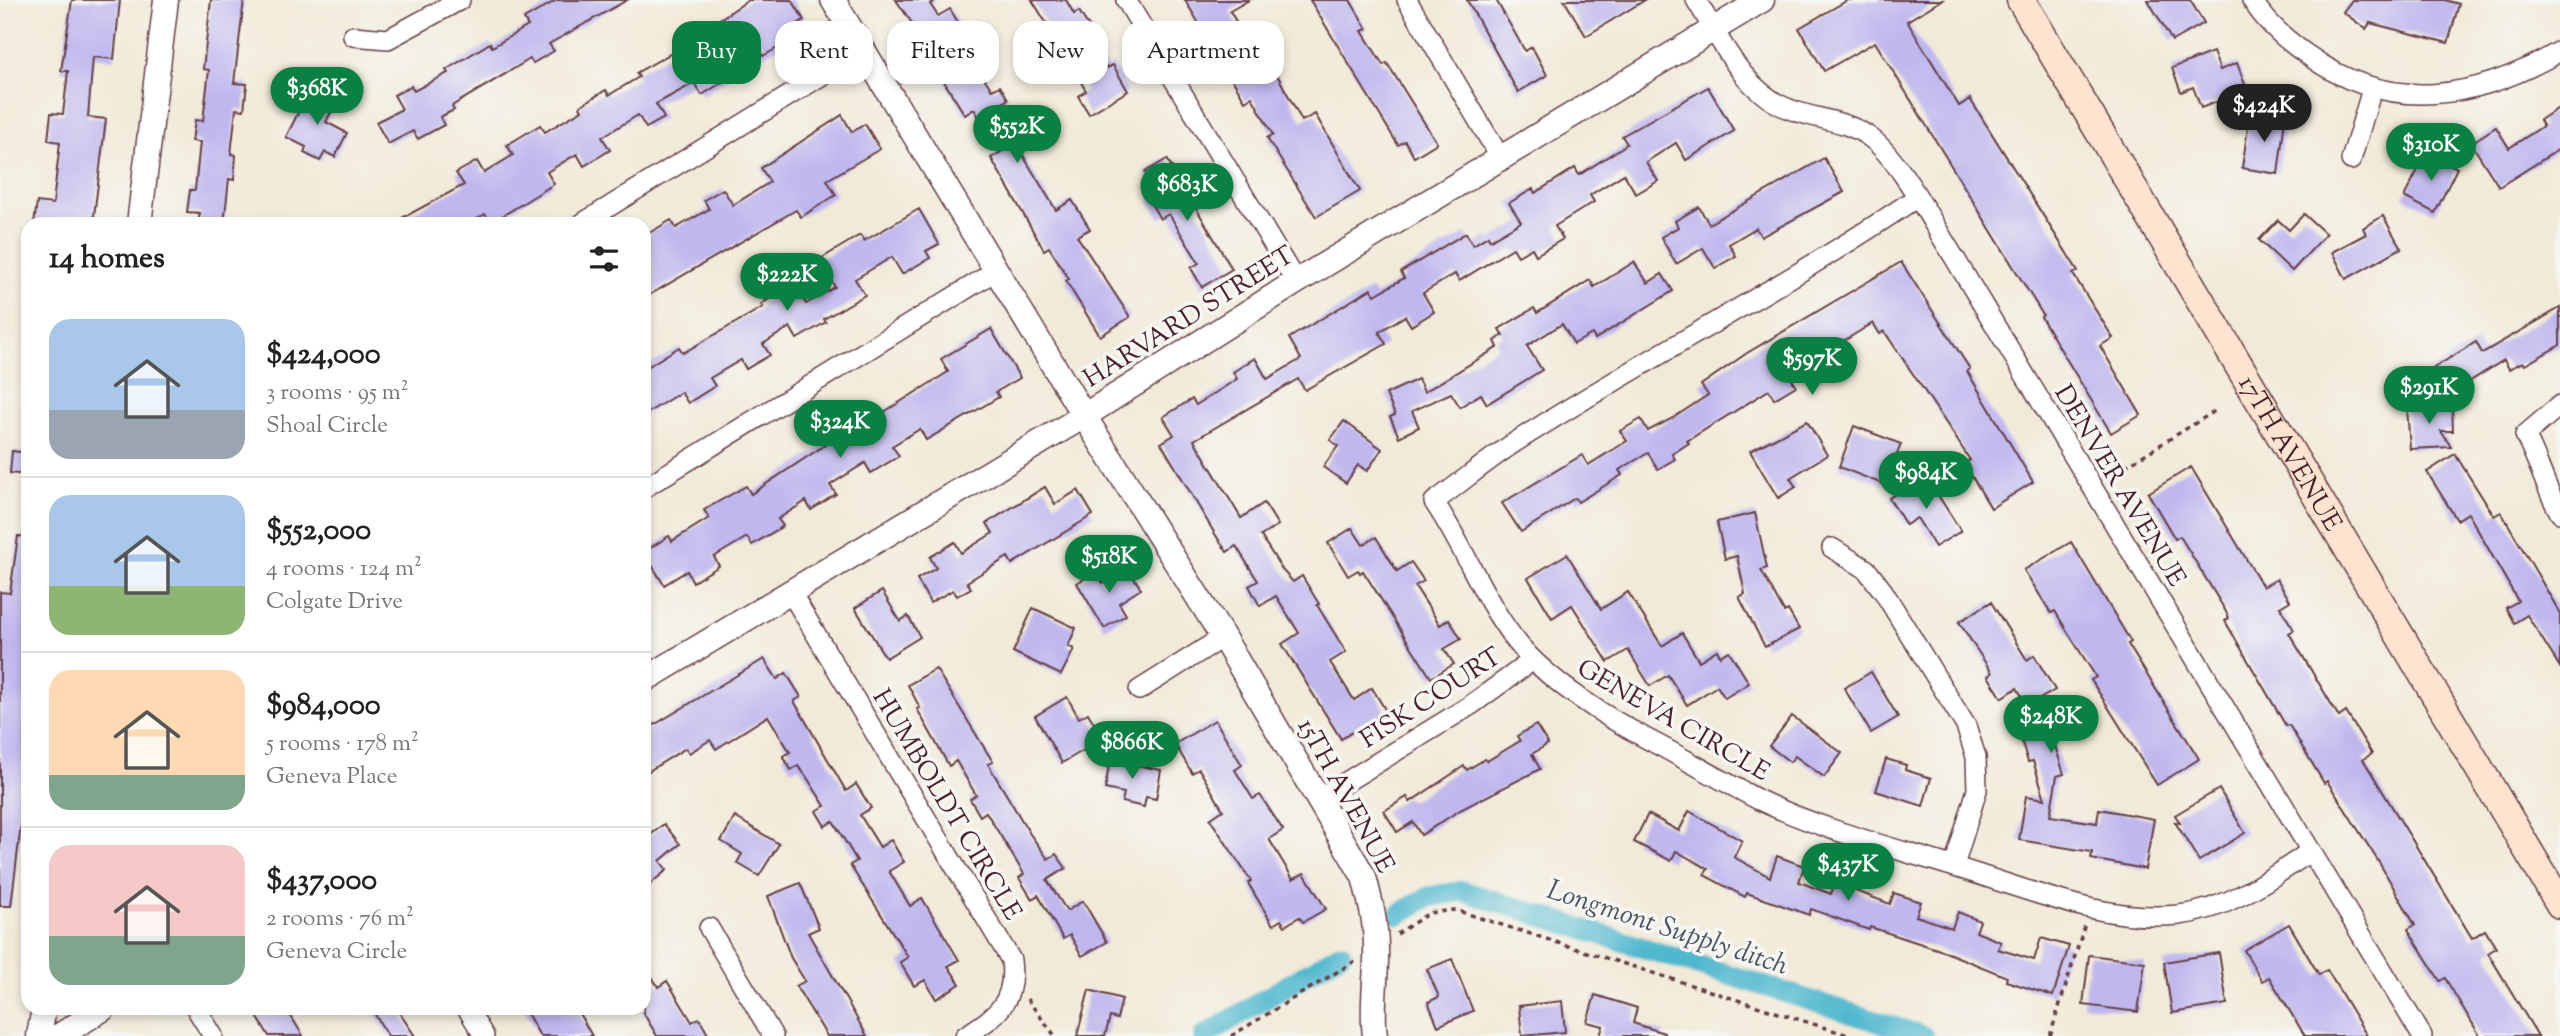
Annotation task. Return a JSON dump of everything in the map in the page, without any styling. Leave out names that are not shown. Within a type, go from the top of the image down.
[{"type":"main road","name":"17TH AVENUE","points":[[2021,0],[2560,904]]},
{"type":"street","points":[[140,217],[166,0]]},
{"type":"street","points":[[353,36],[388,40],[460,0]]},
{"type":"street","name":"15TH AVENUE","points":[[833,0],[846,21]]},
{"type":"street","points":[[1126,0],[1296,282]]},
{"type":"street","points":[[1407,0],[1501,159]]},
{"type":"street","name":"DENVER AVENUE","points":[[1696,0],[1735,64],[1763,94],[1791,110],[1844,123],[1871,138],[1887,154],[2092,487],[2422,1036]]},
{"type":"street","name":"HARVARD STREET","points":[[651,676],[1084,416],[1296,282],[1762,0]]},
{"type":"street","points":[[2252,0],[2288,41],[2331,73],[2372,89],[2416,95],[2481,87],[2524,72],[2560,51]]},
{"type":"street","name":"15TH AVENUE","points":[[873,66],[1084,416],[1223,637],[1364,877],[1373,916],[1376,947],[1372,1015],[1375,1036]]},
{"type":"street","points":[[592,217],[808,84]]},
{"type":"street","points":[[2351,160],[2372,89]]},
{"type":"street","name":"GENEVA CIRCLE","points":[[1916,198],[1848,244],[1520,439],[1434,502],[1513,636],[1533,660],[1562,685],[1636,733],[1761,801],[1849,834],[2090,908],[2122,914],[2179,915],[2218,906],[2253,890],[2311,851]]},
{"type":"street","points":[[651,484],[997,270]]},
{"type":"street","points":[[2560,405],[2525,435],[2535,454],[2544,486],[2560,513]]},
{"type":"street","points":[[1832,548],[1866,569],[1883,591],[1966,726],[1976,757],[1977,790],[1954,866]]},
{"type":"street","name":"HUMBOLDT CIRCLE","points":[[790,592],[1011,960],[1014,981]]},
{"type":"street","points":[[1139,690],[1223,637]]},
{"type":"street","name":"FISK COURT","points":[[1320,798],[1471,705],[1533,660]]},
{"type":"street","points":[[709,929],[773,1036]]},
{"type":"street","points":[[965,1036],[989,1021],[1006,1004],[1014,981]]},
{"type":"street","points":[[39,1036],[43,1015]]},
{"type":"street","points":[[59,1036],[93,1015]]},
{"type":"street","points":[[200,1015],[213,1036]]},
{"type":"street","points":[[471,1015],[484,1036]]},
{"type":"path","points":[[2092,487],[2215,411]]},
{"type":"path","points":[[2050,1036],[2090,908]]},
{"type":"path","points":[[1390,938],[1429,913],[1455,910],[1851,1036]]},
{"type":"path","points":[[1231,1036],[1358,958]]},
{"type":"path","points":[[1014,981],[1055,1036]]},
{"type":"building","points":[[72,0],[120,0],[114,59],[93,57],[88,117],[106,119],[94,217],[35,217],[37,202],[53,204],[60,142],[48,140],[51,113],[63,114],[68,71],[61,71]]},
{"type":"building","points":[[211,0],[244,0],[234,83],[247,84],[244,110],[236,109],[231,154],[236,155],[234,180],[229,179],[225,217],[199,217],[200,213],[187,212],[190,190],[195,190],[200,142],[192,141],[195,120],[203,121],[209,70],[203,69]]},
{"type":"building","points":[[557,0],[627,0],[549,44],[554,51],[533,63],[530,59],[452,106],[454,110],[440,117],[444,125],[418,139],[413,131],[388,144],[376,122],[402,109],[394,95],[411,86],[414,91],[448,73],[446,70],[490,43],[492,47],[528,26],[524,19]]},
{"type":"building","points":[[749,0],[792,0],[804,20],[775,21],[775,49],[763,56],[761,21],[717,21]]},
{"type":"building","points":[[896,0],[937,0],[930,4],[938,16],[950,9],[957,21],[910,21]]},
{"type":"building","points":[[1032,0],[1066,0],[1074,14],[1079,11],[1085,21],[1045,21]]},
{"type":"building","points":[[1185,0],[1249,0],[1230,11],[1236,21],[1197,21]]},
{"type":"building","points":[[1310,0],[1350,0],[1367,29],[1362,31],[1383,65],[1387,63],[1437,143],[1414,157],[1405,141],[1398,145]]},
{"type":"building","points":[[1467,0],[1496,0],[1525,51],[1532,47],[1547,75],[1518,92]]},
{"type":"building","points":[[1564,0],[1645,0],[1586,36]]},
{"type":"building","points":[[1848,0],[1942,0],[1907,21],[1959,106],[1970,99],[2078,271],[2073,274],[2113,338],[2100,346],[2141,415],[2111,433],[2041,317],[2043,315],[1875,42],[1824,71],[1799,28]]},
{"type":"building","points":[[2148,0],[2190,0],[2204,23],[2172,41]]},
{"type":"building","points":[[2352,0],[2445,0],[2459,4],[2448,43],[2370,23],[2366,29],[2343,12]]},
{"type":"building","points":[[2213,52],[2220,70],[2237,63],[2247,90],[2201,108],[2193,87],[2181,92],[2172,68]]},
{"type":"building","points":[[672,53],[672,84],[692,84],[656,104],[664,118],[646,128],[638,115],[602,137],[610,150],[584,166],[577,154],[547,172],[554,184],[501,217],[487,217],[485,214],[480,217],[404,217],[464,185],[456,173],[477,161],[484,173],[513,155],[507,145],[540,125],[545,132],[582,110],[580,106],[606,90],[609,95],[639,77],[636,73]]},
{"type":"building","points":[[1113,65],[1128,91],[1089,114],[1078,96],[1086,91],[1082,84],[1108,84],[1108,68]]},
{"type":"building","points":[[695,84],[720,84],[702,95]]},
{"type":"building","points":[[946,84],[988,84],[992,90],[1000,86],[1008,99],[1001,104],[1016,130],[1010,134],[1056,210],[1072,200],[1090,229],[1077,236],[1130,317],[1100,336],[1066,281],[1069,279],[1049,247],[1044,250],[991,158],[1001,152],[974,109],[965,115]]},
{"type":"building","points":[[1235,84],[1282,84],[1302,121],[1315,114],[1360,191],[1316,217],[1267,138],[1273,135],[1252,97],[1245,101]]},
{"type":"building","points":[[1708,87],[1734,131],[1686,160],[1676,143],[1646,162],[1658,181],[1636,194],[1624,174],[1590,195],[1594,202],[1555,226],[1563,239],[1536,255],[1532,248],[1518,256],[1513,248],[1459,281],[1455,274],[1423,293],[1434,312],[1411,326],[1405,316],[1379,332],[1386,344],[1305,390],[1298,379],[1194,440],[1241,518],[1264,503],[1278,525],[1261,536],[1293,582],[1302,576],[1346,652],[1330,662],[1354,700],[1372,688],[1386,711],[1341,739],[1282,644],[1299,633],[1276,596],[1260,606],[1249,586],[1258,581],[1236,546],[1227,552],[1161,443],[1174,435],[1163,417],[1192,399],[1196,405],[1237,379],[1233,372],[1255,358],[1267,379],[1301,359],[1289,338],[1371,289],[1375,295],[1404,278],[1401,272],[1466,233],[1473,245],[1488,236],[1490,240],[1521,222],[1509,203],[1533,189],[1535,193],[1575,168],[1579,175],[1627,144],[1622,136]]},
{"type":"building","points":[[310,89],[336,102],[326,122],[347,133],[335,157],[325,152],[320,161],[304,153],[306,147],[286,137]]},
{"type":"building","points":[[2560,107],[2560,152],[2558,150],[2499,187],[2471,143],[2496,127],[2509,148],[2543,126],[2540,120]]},
{"type":"building","points":[[2250,114],[2285,119],[2278,174],[2242,168]]},
{"type":"building","points":[[842,115],[852,132],[865,124],[880,149],[827,180],[836,195],[801,217],[796,210],[651,294],[651,232],[671,220],[676,228],[709,209],[704,200],[723,189],[733,205],[770,182],[761,168]]},
{"type":"building","points":[[2427,152],[2457,168],[2435,213],[2404,197]]},
{"type":"building","points":[[1824,158],[1844,192],[1761,237],[1756,228],[1729,244],[1736,256],[1715,268],[1703,248],[1676,264],[1661,237],[1678,227],[1675,221],[1699,207],[1709,224]]},
{"type":"building","points":[[1167,159],[1232,269],[1202,287],[1191,268],[1199,263],[1169,214],[1160,219],[1149,200],[1158,195],[1145,172]]},
{"type":"building","points":[[919,209],[939,244],[926,251],[930,258],[902,274],[892,257],[855,279],[865,295],[824,319],[826,322],[797,339],[790,327],[763,344],[770,355],[746,369],[741,360],[710,378],[715,386],[688,403],[681,392],[651,411],[651,365],[679,347],[683,353],[763,307],[761,304],[794,284],[806,304],[835,287],[819,260],[860,235],[864,241]]},
{"type":"building","points":[[2304,214],[2326,234],[2292,271],[2259,240],[2278,220],[2289,230]]},
{"type":"building","points":[[2383,216],[2401,248],[2346,279],[2332,252],[2366,234],[2363,228]]},
{"type":"building","points":[[1634,262],[1648,283],[1662,274],[1673,291],[1595,339],[1592,334],[1574,344],[1562,324],[1527,346],[1542,370],[1487,404],[1481,394],[1460,407],[1451,393],[1412,411],[1419,427],[1399,437],[1390,417],[1395,415],[1386,394],[1418,379],[1424,392],[1498,347],[1495,341],[1503,335],[1499,329],[1534,308],[1537,313],[1590,280],[1594,287]]},
{"type":"building","points":[[1901,262],[1970,369],[1967,371],[2033,482],[1991,508],[1964,463],[1970,460],[1884,331],[1880,334],[1873,323],[1827,351],[1823,344],[1785,368],[1796,386],[1774,399],[1769,390],[1687,441],[1689,443],[1672,454],[1675,459],[1658,469],[1648,453],[1619,470],[1622,475],[1578,502],[1575,498],[1521,532],[1502,503],[1582,455],[1588,465],[1627,441],[1620,431],[1641,419],[1648,431],[1673,418],[1708,395],[1701,385],[1747,353]]},
{"type":"building","points":[[2560,308],[2560,345],[2525,365],[2523,362],[2509,369],[2504,360],[2448,395],[2432,369],[2476,342],[2482,353]]},
{"type":"building","points":[[991,329],[1020,378],[996,392],[999,397],[926,440],[920,429],[892,446],[899,456],[871,473],[865,463],[830,485],[836,494],[811,510],[806,501],[778,519],[783,526],[752,545],[747,537],[714,557],[719,566],[693,582],[687,571],[664,585],[651,564],[651,548],[669,536],[672,541],[709,518],[704,510],[746,486],[751,494],[825,445],[822,440],[863,415],[868,422],[948,372],[941,359]]},
{"type":"building","points":[[2452,404],[2453,431],[2441,431],[2451,447],[2410,449],[2407,407]]},
{"type":"building","points":[[1344,421],[1382,449],[1367,471],[1358,465],[1346,483],[1323,467],[1338,446],[1330,440]]},
{"type":"building","points":[[1807,421],[1827,455],[1790,478],[1796,487],[1778,498],[1750,451]]},
{"type":"building","points":[[1854,426],[1901,444],[1885,485],[1839,467]]},
{"type":"building","points":[[12,451],[21,452],[21,474],[10,473]]},
{"type":"building","points":[[2455,454],[2494,516],[2501,512],[2560,613],[2560,667],[2527,615],[2514,623],[2506,608],[2518,601],[2468,513],[2457,520],[2427,472]]},
{"type":"building","points":[[2191,467],[2263,587],[2277,579],[2290,601],[2280,607],[2294,630],[2289,633],[2339,717],[2346,712],[2372,754],[2363,759],[2472,938],[2485,930],[2496,948],[2488,953],[2538,1036],[2480,1036],[2445,978],[2440,981],[2417,944],[2408,929],[2415,925],[2380,864],[2327,781],[2324,783],[2289,725],[2286,726],[2225,621],[2229,618],[2225,610],[2180,536],[2175,539],[2148,493]]},
{"type":"building","points":[[1925,475],[1961,531],[1935,547],[1917,518],[1906,525],[1889,498]]},
{"type":"building","points":[[1045,487],[1055,504],[1078,490],[1093,515],[1012,564],[1008,557],[967,582],[971,588],[957,596],[953,590],[930,603],[917,579],[936,568],[930,557],[955,542],[961,553],[993,533],[987,523]]},
{"type":"building","points":[[1755,513],[1767,568],[1761,570],[1784,612],[1788,610],[1799,629],[1765,647],[1739,597],[1745,594],[1737,556],[1725,559],[1717,522]]},
{"type":"building","points":[[1352,528],[1363,545],[1376,537],[1397,571],[1411,562],[1424,581],[1415,586],[1440,625],[1449,619],[1461,639],[1444,649],[1454,664],[1431,678],[1363,571],[1360,573],[1358,570],[1348,576],[1328,543]]},
{"type":"building","points":[[18,536],[21,536],[21,825],[11,906],[0,906],[0,592],[10,593]]},
{"type":"building","points":[[2071,542],[2131,642],[2128,644],[2199,759],[2157,785],[2091,680],[2096,677],[2055,611],[2051,613],[2024,570]]},
{"type":"building","points":[[1567,554],[1601,609],[1628,592],[1662,646],[1682,633],[1699,661],[1717,650],[1720,656],[1729,651],[1749,683],[1725,698],[1717,686],[1687,705],[1668,675],[1650,686],[1628,650],[1608,662],[1572,605],[1552,618],[1528,578]]},
{"type":"building","points":[[1128,568],[1141,589],[1119,603],[1126,615],[1104,628],[1077,583],[1096,572],[1103,583]]},
{"type":"building","points":[[882,591],[900,621],[908,616],[920,637],[886,658],[855,608]]},
{"type":"building","points":[[1991,602],[2027,660],[2034,655],[2055,690],[2040,699],[2064,774],[2057,776],[2050,816],[2097,823],[2099,809],[2154,819],[2145,869],[2091,859],[2092,852],[2019,840],[2026,796],[2045,799],[2033,761],[2028,762],[2019,733],[2040,726],[2017,688],[2002,698],[1988,676],[1992,673],[1959,622]]},
{"type":"building","points":[[1033,608],[1076,628],[1068,646],[1074,649],[1061,675],[1013,652]]},
{"type":"building","points":[[764,659],[777,679],[786,673],[801,697],[794,701],[846,791],[856,784],[871,808],[860,815],[880,847],[891,840],[904,862],[889,871],[910,906],[922,898],[959,960],[948,966],[960,984],[936,999],[925,980],[914,986],[900,962],[908,957],[850,865],[857,861],[833,821],[825,826],[816,811],[825,806],[798,766],[791,770],[783,756],[790,752],[768,716],[716,749],[710,740],[689,753],[686,748],[651,770],[651,727]]},
{"type":"building","points":[[936,669],[993,762],[988,764],[1030,834],[1048,859],[1056,854],[1066,868],[1047,880],[1067,911],[1083,901],[1107,942],[1082,956],[1070,935],[1063,939],[1038,895],[1032,899],[1019,878],[1024,874],[986,812],[980,816],[970,799],[976,795],[956,761],[949,766],[917,709],[920,708],[908,685]]},
{"type":"building","points":[[1871,672],[1898,717],[1871,733],[1844,688]]},
{"type":"building","points":[[1067,697],[1079,718],[1088,713],[1103,739],[1062,763],[1035,716]]},
{"type":"building","points":[[1792,716],[1842,753],[1824,777],[1795,756],[1790,762],[1769,746]]},
{"type":"building","points":[[1215,720],[1242,765],[1235,770],[1253,799],[1260,795],[1283,830],[1269,839],[1293,879],[1304,873],[1326,909],[1303,922],[1299,917],[1285,926],[1281,920],[1273,925],[1248,883],[1251,881],[1210,819],[1223,810],[1199,769],[1192,773],[1175,744]]},
{"type":"building","points":[[1536,725],[1548,744],[1532,754],[1540,769],[1460,810],[1421,835],[1413,822],[1397,832],[1384,811],[1407,797],[1410,802],[1464,766],[1467,770],[1485,759],[1487,761],[1520,741],[1517,736]]},
{"type":"building","points":[[1111,754],[1130,757],[1129,764],[1161,770],[1156,799],[1146,797],[1144,807],[1122,802],[1124,793],[1105,789]]},
{"type":"building","points":[[1886,759],[1906,765],[1905,770],[1931,778],[1923,806],[1876,791]]},
{"type":"building","points":[[2219,789],[2245,833],[2199,861],[2175,822],[2180,823],[2175,815]]},
{"type":"building","points":[[1689,811],[1742,841],[1734,857],[1770,877],[1777,856],[1804,866],[1799,882],[1831,894],[1835,883],[1890,904],[1894,893],[1921,902],[1916,916],[1952,928],[1958,912],[1980,921],[1976,932],[2001,942],[1998,949],[2034,960],[2041,938],[2069,946],[2053,996],[2006,981],[2007,977],[1943,951],[1870,927],[1869,930],[1811,909],[1809,915],[1747,893],[1745,897],[1704,875],[1708,869],[1676,851],[1671,861],[1634,842],[1648,814],[1679,831]]},
{"type":"building","points":[[735,817],[779,844],[759,876],[737,863],[742,854],[721,841]]},
{"type":"building","points":[[664,824],[680,844],[660,861],[667,870],[651,883],[651,834]]},
{"type":"building","points":[[800,883],[819,928],[808,933],[867,1036],[827,1036],[796,986],[805,981],[791,958],[768,896]]},
{"type":"building","points":[[2289,924],[2319,975],[2327,970],[2367,1036],[2305,1036],[2269,977],[2262,981],[2244,950]]},
{"type":"building","points":[[2219,953],[2227,1004],[2172,1013],[2164,962]]},
{"type":"building","points":[[2089,955],[2145,962],[2138,1012],[2083,1005]]},
{"type":"building","points":[[1452,959],[1473,1011],[1438,1026],[1428,1002],[1439,997],[1427,969]]},
{"type":"building","points":[[651,975],[658,987],[667,981],[692,1022],[699,1018],[709,1036],[657,1036],[645,1015],[651,1015]]},
{"type":"building","points":[[1089,990],[1122,999],[1117,1019],[1110,1017],[1105,1036],[1077,1036]]},
{"type":"building","points":[[1595,995],[1637,1008],[1633,1023],[1664,1033],[1663,1036],[1600,1036],[1603,1026],[1587,1022]]},
{"type":"building","points":[[1562,1001],[1565,1032],[1522,1036],[1519,1006]]},
{"type":"building","points":[[256,1015],[290,1015],[303,1036],[269,1036]]},
{"type":"building","points":[[375,1015],[401,1015],[415,1036],[388,1036]]},
{"type":"building","points":[[528,1015],[580,1015],[592,1036],[540,1036]]},
{"type":"waterway","name":"Longmont Supply ditch","points":[[1399,914],[1428,897],[1463,891],[1923,1036]]},
{"type":"waterway","name":"Longmont Supply ditch","points":[[1204,1036],[1341,953]]}]
